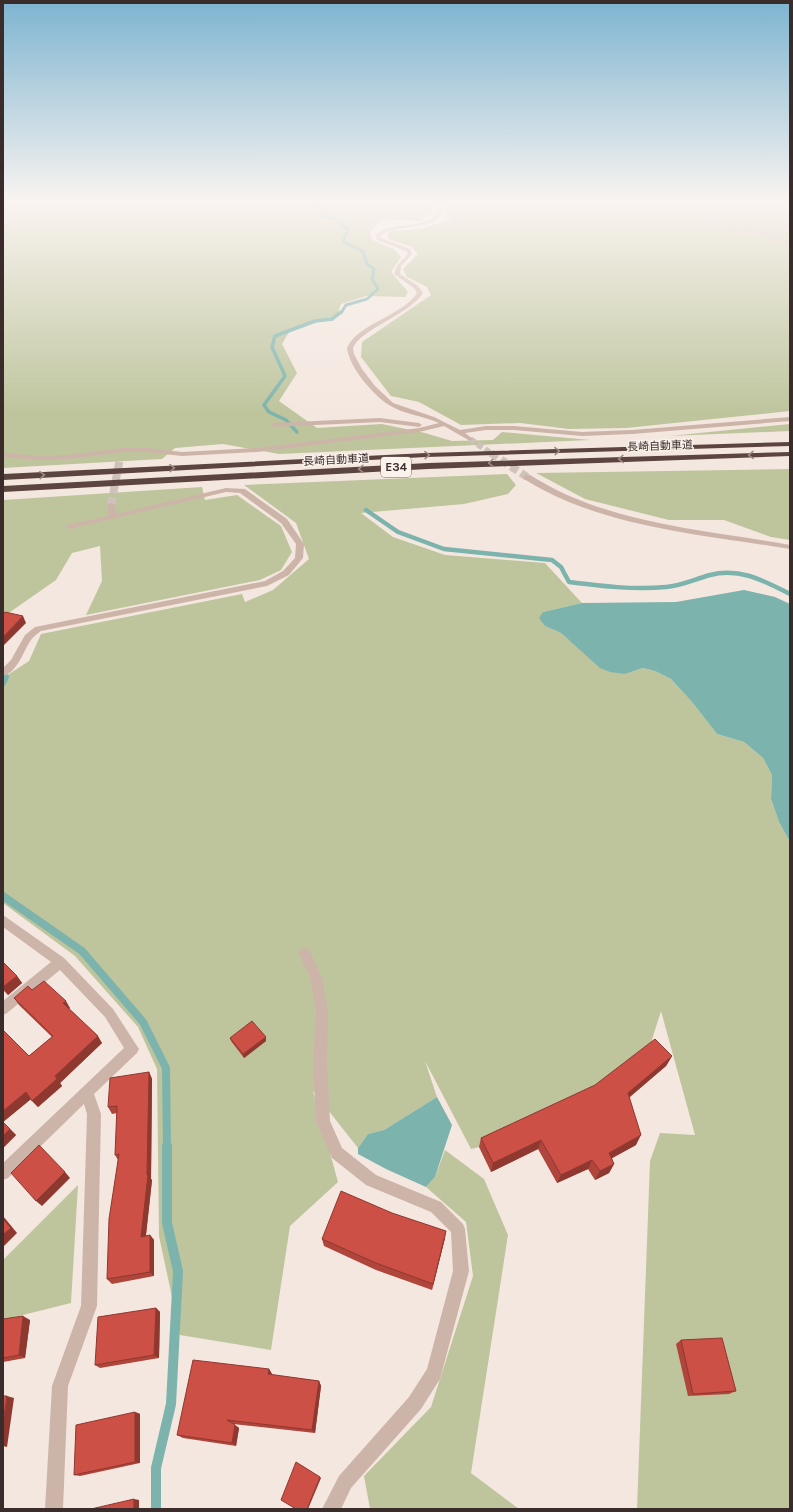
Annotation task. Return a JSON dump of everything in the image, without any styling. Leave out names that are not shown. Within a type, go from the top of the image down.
[{"type":"highway","name":"長崎自動車道","points":[[3,477],[426,455],[790,444]]},
{"type":"highway","name":"長崎自動車道","points":[[3,489],[428,466],[790,454]]},
{"type":"street","points":[[398,272],[397,274],[420,290],[419,296],[410,305],[359,336],[350,348],[354,361],[374,390],[392,405],[445,424],[470,439]]},
{"type":"street","points":[[460,432],[486,428],[514,428],[582,434],[632,432],[790,419]]},
{"type":"street","points":[[272,425],[380,420],[413,425],[445,424]]},
{"type":"street","points":[[3,455],[39,458],[68,457],[122,450],[146,450],[188,454],[257,450],[419,430],[445,424]]},
{"type":"street","points":[[120,458],[122,450]]},
{"type":"street","points":[[527,477],[543,488],[563,498],[610,514],[660,525],[790,547]]},
{"type":"street","points":[[3,673],[14,662],[28,637],[38,629],[267,584],[286,573],[300,558],[300,544],[284,521],[242,491],[236,490],[226,490],[69,527]]},
{"type":"street","points":[[111,505],[113,517]]},
{"type":"street","points":[[3,920],[60,962],[109,1013],[132,1049],[3,1174]]},
{"type":"street","points":[[306,953],[316,978],[322,1011],[320,1063],[323,1122],[337,1153],[371,1180],[436,1207],[458,1229],[462,1271],[434,1373],[415,1403],[345,1482],[331,1509]]},
{"type":"street","points":[[3,1009],[60,962]]},
{"type":"street","points":[[54,1509],[60,1386],[89,1306],[94,1114],[87,1092]]},
{"type":"green space","points":[[3,272],[391,272],[408,292],[405,297],[366,296],[341,304],[337,315],[289,332],[282,344],[297,373],[279,401],[317,428],[382,424],[425,433],[452,441],[493,440],[502,432],[590,440],[279,454],[223,444],[175,448],[162,459],[3,468]]},
{"type":"green space","points":[[404,272],[790,272],[790,411],[626,428],[569,429],[520,423],[461,425],[419,402],[391,396],[361,357],[362,342],[431,295],[427,287],[407,277]]},
{"type":"green space","points":[[790,424],[790,431],[670,436]]},
{"type":"green space","points":[[790,469],[790,540],[771,537],[724,520],[669,520],[585,499],[536,473]]},
{"type":"green space","points":[[507,474],[516,485],[508,494],[464,504],[361,513],[393,537],[445,555],[545,563],[582,603],[543,612],[545,626],[561,633],[570,641],[625,674],[643,668],[655,671],[671,679],[692,702],[717,734],[744,742],[763,758],[772,775],[771,799],[779,822],[790,842],[790,1509],[637,1509],[650,1161],[660,1133],[695,1135],[661,1011],[649,1049],[590,1095],[479,1147],[471,1149],[425,1061],[437,1097],[384,1130],[368,1134],[358,1148],[313,1091],[338,1182],[290,1226],[271,1350],[180,1335],[159,1236],[157,1069],[138,1027],[75,956],[3,903],[3,678],[29,661],[41,634],[242,594],[245,602],[273,590],[309,559],[296,523],[244,485]]},
{"type":"green space","points":[[202,487],[205,500],[237,495],[281,526],[292,552],[281,570],[260,580],[86,615],[102,581],[100,546],[72,553],[56,580],[3,617],[3,500]]},
{"type":"green space","points":[[445,1150],[484,1179],[508,1235],[471,1473],[519,1509],[370,1509],[364,1476],[431,1407],[473,1276],[466,1222],[426,1187],[435,1177]]},
{"type":"green space","points":[[78,1185],[71,1303],[3,1320],[3,1260]]},
{"type":"water","points":[[744,590],[775,597],[790,604],[790,842],[779,822],[771,799],[772,775],[763,758],[744,742],[717,734],[692,702],[671,679],[655,671],[643,668],[625,674],[610,672],[600,668],[561,633],[545,626],[539,618],[543,612],[582,603],[676,602]]},
{"type":"water","points":[[437,1097],[452,1125],[435,1177],[426,1187],[386,1169],[358,1154],[358,1148],[368,1134],[384,1130]]},
{"type":"building","points":[[5,612],[23,616],[3,637],[3,614]]},
{"type":"building","points":[[3,962],[17,976],[3,987]]},
{"type":"building","points":[[44,981],[66,1001],[63,1003],[98,1036],[55,1076],[57,1079],[32,1101],[26,1092],[3,1111],[3,1030],[29,1056],[53,1036],[14,998],[28,986],[32,990]]},
{"type":"building","points":[[252,1021],[266,1037],[243,1054],[230,1038]]},
{"type":"building","points":[[655,1039],[672,1056],[628,1093],[641,1135],[609,1153],[614,1164],[600,1171],[592,1160],[561,1175],[541,1140],[493,1163],[481,1138],[595,1085]]},
{"type":"building","points":[[149,1072],[148,1175],[141,1237],[150,1235],[150,1272],[107,1279],[109,1219],[119,1154],[115,1155],[117,1106],[108,1107],[110,1078]]},
{"type":"building","points":[[3,1122],[10,1129],[3,1136]]},
{"type":"building","points":[[39,1145],[65,1172],[36,1201],[11,1173]]},
{"type":"building","points":[[341,1191],[392,1213],[446,1231],[433,1284],[376,1263],[322,1239]]},
{"type":"building","points":[[3,1219],[11,1228],[3,1235]]},
{"type":"building","points":[[156,1308],[154,1355],[95,1365],[98,1317]]},
{"type":"building","points":[[23,1316],[19,1355],[3,1358],[3,1319]]},
{"type":"building","points":[[722,1338],[736,1391],[693,1394],[681,1340]]},
{"type":"building","points":[[193,1360],[269,1369],[268,1374],[319,1381],[312,1430],[227,1420],[235,1425],[232,1443],[177,1435]]},
{"type":"building","points":[[3,1396],[7,1396],[3,1423]]},
{"type":"building","points":[[135,1412],[135,1462],[74,1475],[76,1425]]},
{"type":"building","points":[[296,1462],[320,1477],[307,1509],[296,1509],[281,1500]]},
{"type":"building","points":[[134,1499],[134,1509],[91,1509]]},
{"type":"waterway","points":[[341,313],[346,305],[367,299],[378,289],[372,279],[373,272]]},
{"type":"waterway","points":[[297,432],[286,420],[269,412],[264,405],[285,376],[272,347],[275,336],[315,321],[332,319],[341,312]]},
{"type":"waterway","points":[[366,510],[398,532],[444,549],[552,560],[561,567],[569,582],[617,587],[654,588],[683,584],[710,575],[732,573],[742,574],[761,580],[790,594]]},
{"type":"waterway","points":[[3,683],[6,677]]},
{"type":"waterway","points":[[3,896],[82,951],[143,1022],[166,1068],[167,1147]]},
{"type":"waterway","points":[[156,1509],[156,1468],[171,1404],[178,1271],[167,1223],[167,1147]]},
{"type":"tunnel","points":[[470,439],[492,454]]},
{"type":"tunnel","points":[[491,453],[527,477]]},
{"type":"tunnel","points":[[111,505],[120,458]]}]
